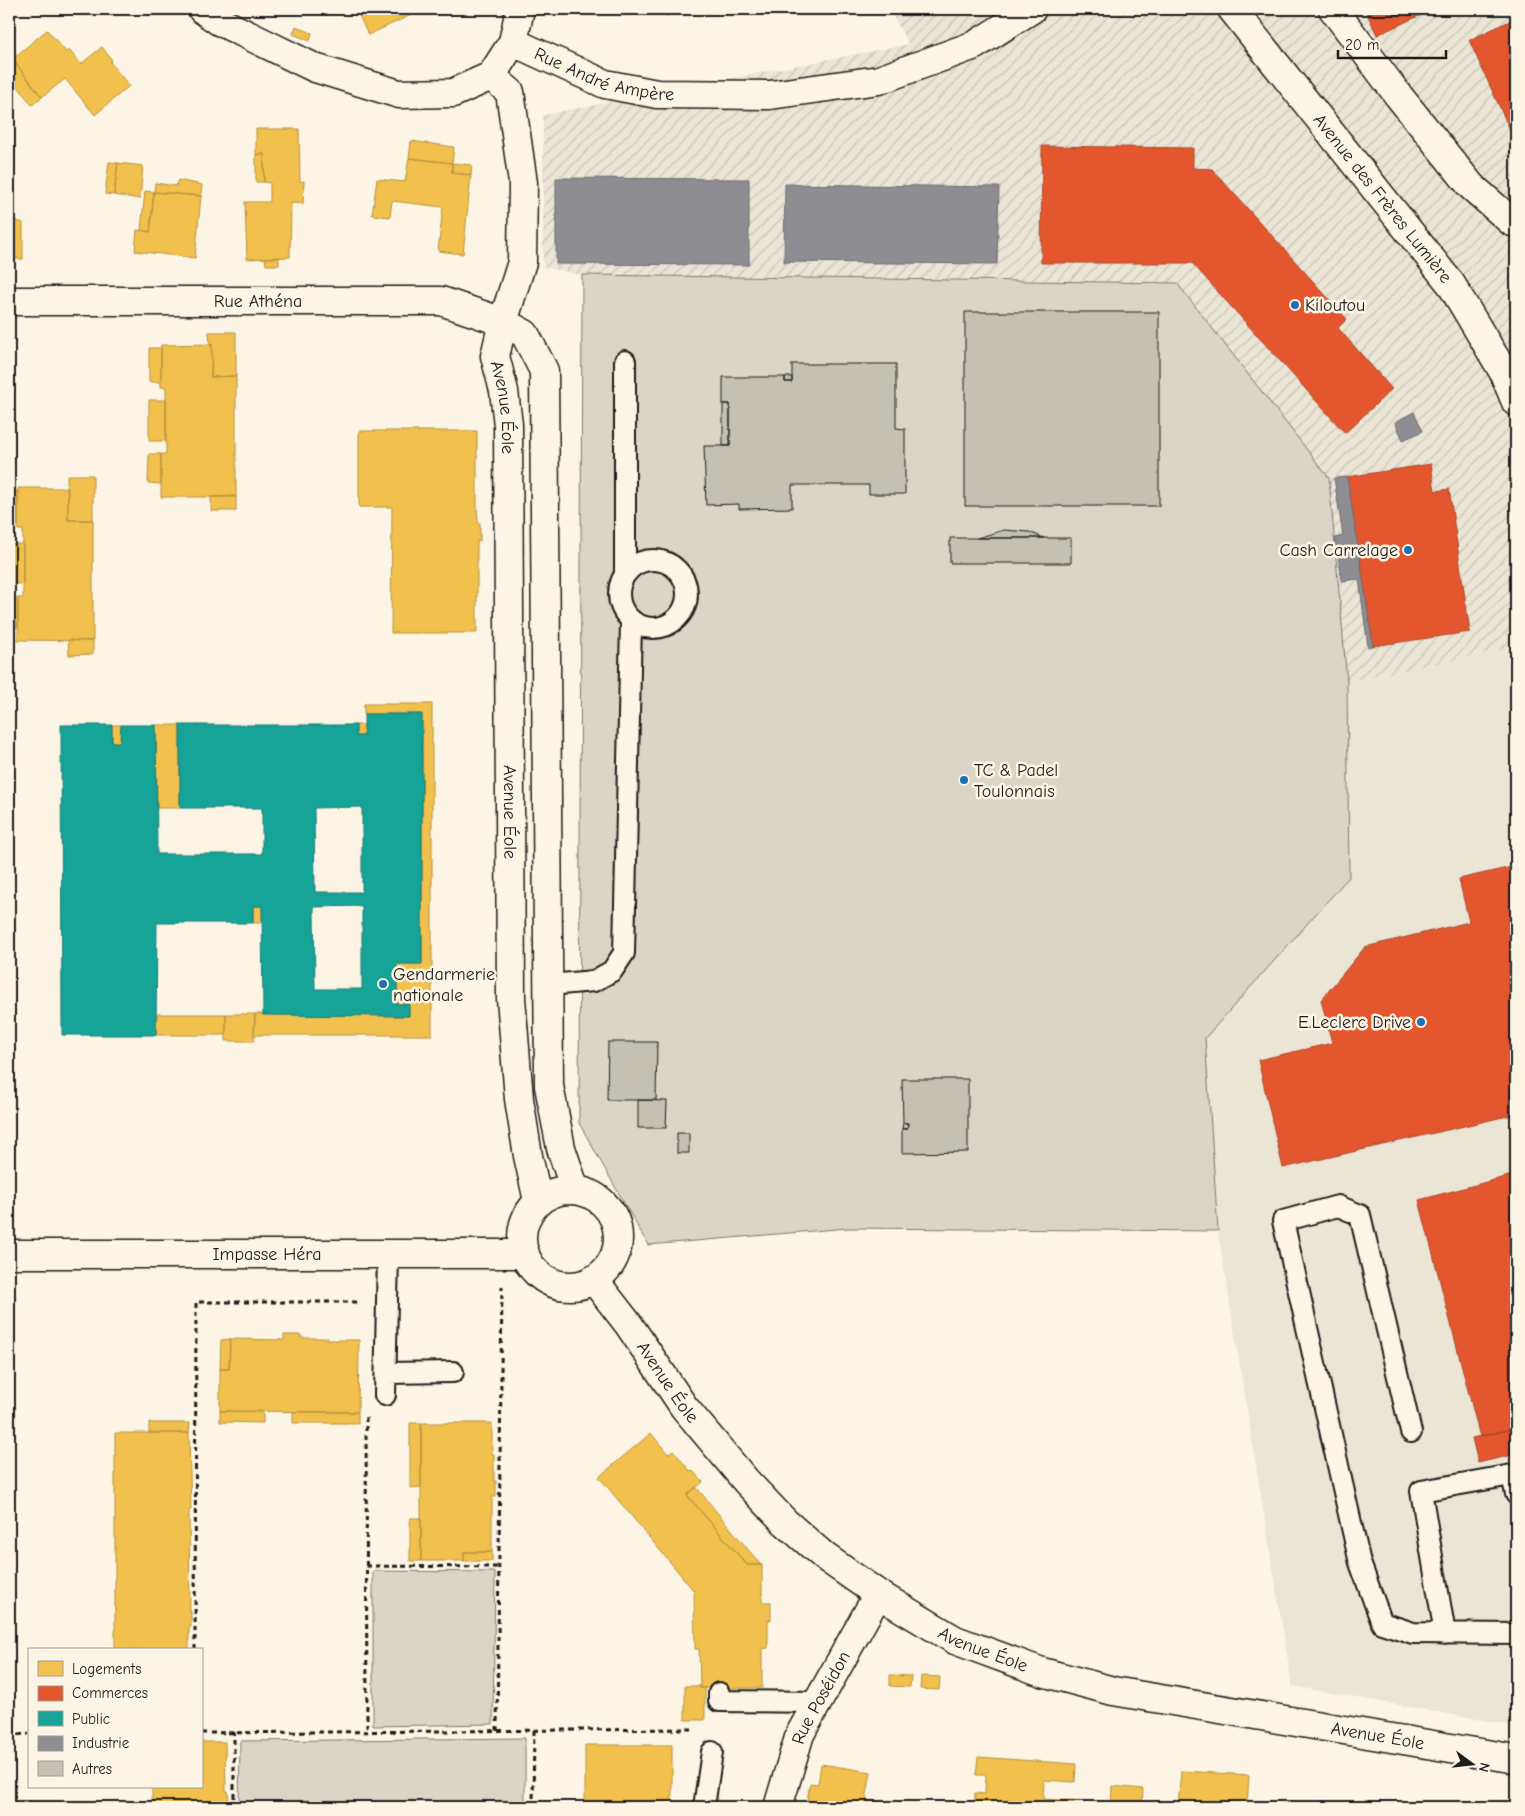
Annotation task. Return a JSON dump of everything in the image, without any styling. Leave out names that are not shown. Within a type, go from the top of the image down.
[{"type":"street","points":[[202,9],[218,21],[315,68],[399,94],[453,93],[491,76],[510,92],[523,183],[522,262],[503,322]]},
{"type":"street","points":[[513,42],[520,9]]},
{"type":"street","name":"Rue André Ampère","points":[[491,76],[513,42],[605,84],[657,94],[770,95],[879,80],[975,45],[1032,9]]},
{"type":"street","name":"Avenue des Frères Lumière","points":[[1232,9],[1451,284],[1510,367],[1516,402]]},
{"type":"street","points":[[1333,9],[1398,96],[1471,186],[1512,222],[1516,223]]},
{"type":"street","name":"Rue Athéna","points":[[9,301],[442,301],[503,322]]},
{"type":"street","name":"Avenue Éole","points":[[538,1201],[528,1156],[519,1099],[511,998],[508,425],[504,391],[495,356],[503,322],[525,334],[544,371],[549,1086],[561,1148],[575,1190]]},
{"type":"street","points":[[575,1190],[596,1197],[608,1208],[616,1222],[618,1239],[615,1255],[607,1269],[594,1280],[578,1285],[562,1285],[547,1280],[513,1254],[522,1244],[522,1228],[528,1214],[538,1201],[550,1193],[575,1190]]},
{"type":"street","name":"Impasse Héra","points":[[9,1254],[513,1254]]},
{"type":"street","name":"Avenue Éole","points":[[594,1280],[629,1325],[684,1407],[746,1481],[785,1522],[825,1557],[878,1594],[955,1640],[1042,1672],[1113,1691],[1516,1759]]},
{"type":"street","name":"Rue Poséidon","points":[[778,1807],[800,1734],[878,1594]]},
{"type":"lane","points":[[625,573],[626,361]]},
{"type":"lane","points":[[657,559],[669,563],[684,578],[688,589],[684,610],[677,619],[668,625],[658,628],[647,628],[636,624],[621,607],[618,596],[620,584],[625,573],[634,565],[645,560],[657,559]]},
{"type":"lane","points":[[549,985],[594,981],[612,971],[624,953],[632,620]]},
{"type":"lane","points":[[1411,1432],[1360,1215],[1338,1206],[1283,1221],[1360,1563],[1382,1623],[1413,1633],[1516,1634]]},
{"type":"lane","points":[[385,1395],[388,1254]]},
{"type":"lane","points":[[386,1373],[453,1372]]},
{"type":"lane","points":[[1445,1634],[1420,1490],[1512,1475],[1516,1494]]},
{"type":"lane","points":[[719,1693],[719,1701],[818,1702]]},
{"type":"lane","points":[[704,1807],[712,1752]]},
{"type":"path","points":[[497,1730],[500,1567],[513,1254]]},
{"type":"path","points":[[195,1648],[196,1302],[366,1302]]},
{"type":"path","points":[[365,1444],[367,1731]]},
{"type":"path","points":[[366,1566],[500,1567]]},
{"type":"path","points":[[202,1733],[698,1729]]},
{"type":"path","points":[[533,1807],[534,1730]]},
{"type":"path","points":[[234,1732],[234,1807]]},
{"type":"path","points":[[9,1735],[28,1734]]},
{"type":"shaded area","points":[[889,9],[1516,9],[1516,647],[1347,682],[1329,478],[582,275],[543,267],[543,115],[908,44]]},
{"type":"shaded area","name":"TC & Padel Toulonnais","points":[[582,275],[1177,283],[1329,478],[1347,682],[1349,877],[1205,1038],[1218,1231],[848,1228],[648,1245],[579,1123]]},
{"type":"shaded area","points":[[1516,647],[1516,1726],[1292,1686],[1218,1231],[1205,1038],[1349,877],[1347,682]]},
{"type":"shaded area","points":[[373,1571],[495,1572],[493,1724],[373,1726]]},
{"type":"shaded area","points":[[525,1738],[525,1807],[239,1807],[240,1741]]},
{"type":"building: Logements","points":[[356,9],[424,9],[368,35]]},
{"type":"building: Logements","points":[[664,9],[683,9],[667,16]]},
{"type":"building: Logements","points":[[296,26],[312,33],[310,41],[293,34]]},
{"type":"building: Logements","points":[[47,30],[66,52],[69,50],[81,64],[102,47],[112,60],[110,62],[129,86],[95,115],[65,79],[42,97],[12,59]]},
{"type":"building: Logements","points":[[12,59],[42,97],[32,105],[9,75],[9,62]]},
{"type":"building: Logements","points":[[256,129],[299,129],[300,182],[304,181],[303,204],[291,203],[290,257],[247,259],[245,202],[270,202],[270,183],[264,182],[264,154],[256,155]]},
{"type":"building: Logements","points":[[411,141],[454,147],[452,163],[409,158]]},
{"type":"building: Logements","points":[[264,154],[264,182],[256,182],[256,155]]},
{"type":"building: Logements","points":[[409,158],[452,163],[452,173],[471,175],[463,254],[438,251],[443,207],[392,201],[390,217],[372,215],[377,179],[405,182]]},
{"type":"building: Logements","points":[[109,162],[118,163],[114,195],[105,194]]},
{"type":"building: Logements","points":[[118,163],[143,166],[140,199],[114,195]]},
{"type":"building: Logements","points":[[452,163],[472,165],[471,175],[452,173]]},
{"type":"building: Logements","points":[[178,180],[202,185],[201,196],[154,192],[155,183],[176,186]]},
{"type":"building: Logements","points":[[145,191],[154,192],[150,232],[141,230]]},
{"type":"building: Logements","points":[[154,192],[201,196],[195,258],[135,251],[137,230],[150,232]]},
{"type":"building: Logements","points":[[9,218],[23,223],[23,259],[9,259]]},
{"type":"building: Logements","points":[[279,257],[279,265],[266,265],[265,258]]},
{"type":"building: Logements","points":[[209,332],[236,332],[236,376],[211,377],[212,344],[210,345]]},
{"type":"building: Logements","points":[[212,344],[211,377],[236,376],[236,497],[161,497],[161,454],[166,454],[166,387],[161,387],[161,345]]},
{"type":"building: Logements","points":[[149,348],[161,348],[161,382],[149,382]]},
{"type":"building: Logements","points":[[149,400],[166,400],[166,441],[149,441]]},
{"type":"building: Logements","points":[[359,431],[477,431],[477,507],[478,523],[480,523],[480,541],[477,541],[477,633],[391,633],[392,507],[359,507]]},
{"type":"building: Logements","points":[[149,454],[161,454],[161,484],[148,483]]},
{"type":"building: Logements","points":[[67,475],[93,475],[93,520],[68,520]]},
{"type":"building: Logements","points":[[18,488],[68,488],[68,520],[93,520],[93,641],[18,640],[18,598],[23,598],[23,530],[18,530]]},
{"type":"building: Logements","points":[[9,491],[18,491],[18,525],[9,525]]},
{"type":"building: Logements","points":[[211,497],[236,497],[236,511],[211,511]]},
{"type":"building: Logements","points":[[9,544],[23,544],[23,584],[9,584]]},
{"type":"building: Logements","points":[[9,598],[18,598],[18,627],[9,627]]},
{"type":"building: Logements","points":[[68,640],[93,641],[93,654],[69,655]]},
{"type":"building: Logements","points":[[364,704],[432,704],[432,1035],[254,1035],[255,1014],[409,1016],[409,1004],[397,1004],[397,964],[422,964],[422,714],[364,714]]},
{"type":"building: Logements","points":[[112,725],[121,725],[120,742],[112,742]]},
{"type":"building: Logements","points":[[156,725],[180,725],[180,808],[157,808]]},
{"type":"building: Logements","points":[[356,725],[364,725],[364,736],[356,736]]},
{"type":"building: Logements","points":[[253,906],[262,906],[262,923],[253,923]]},
{"type":"building: Logements","points":[[157,1014],[226,1014],[226,1035],[156,1035]]},
{"type":"building: Logements","points":[[226,1014],[255,1014],[254,1041],[226,1041]]},
{"type":"building: Logements","points":[[284,1335],[301,1335],[301,1338],[328,1338],[328,1340],[359,1340],[358,1412],[220,1411],[220,1369],[229,1369],[230,1339],[284,1340]]},
{"type":"building: Logements","points":[[230,1339],[229,1369],[220,1369],[221,1340]]},
{"type":"building: Logements","points":[[220,1411],[263,1412],[263,1423],[220,1422]]},
{"type":"building: Logements","points":[[293,1412],[358,1412],[358,1423],[293,1423]]},
{"type":"building: Logements","points":[[149,1423],[190,1423],[189,1433],[149,1433]]},
{"type":"building: Logements","points":[[410,1423],[421,1423],[421,1487],[410,1488]]},
{"type":"building: Logements","points":[[421,1423],[492,1423],[492,1454],[494,1454],[496,1497],[492,1497],[492,1552],[464,1552],[464,1561],[421,1561]]},
{"type":"building: Logements","points":[[115,1433],[189,1433],[191,1627],[189,1627],[189,1648],[115,1648]]},
{"type":"building: Logements","points":[[651,1433],[668,1454],[673,1450],[690,1471],[692,1470],[703,1482],[687,1495],[747,1565],[762,1565],[762,1602],[771,1602],[771,1620],[768,1620],[768,1648],[762,1649],[762,1688],[700,1688],[699,1649],[695,1649],[694,1591],[599,1477]]},
{"type":"building: Logements","points":[[696,1487],[761,1565],[747,1565],[687,1495]]},
{"type":"building: Logements","points":[[410,1518],[421,1518],[421,1561],[410,1561]]},
{"type":"building: Logements","points":[[464,1552],[492,1552],[492,1561],[464,1561]]},
{"type":"building: Logements","points":[[890,1675],[911,1676],[910,1687],[890,1686]]},
{"type":"building: Logements","points":[[921,1676],[940,1677],[939,1690],[920,1689]]},
{"type":"building: Logements","points":[[685,1686],[705,1688],[705,1720],[685,1720]]},
{"type":"building: Logements","points":[[202,1742],[225,1742],[226,1791],[228,1791],[229,1807],[152,1807],[152,1788],[202,1788]]},
{"type":"building: Logements","points":[[585,1745],[672,1745],[672,1807],[585,1807]]},
{"type":"building: Logements","points":[[978,1757],[1076,1764],[1075,1782],[1044,1780],[1043,1799],[1074,1801],[1073,1807],[974,1807],[975,1793],[985,1794],[986,1775],[976,1775]]},
{"type":"building: Logements","points":[[821,1764],[871,1772],[866,1800],[887,1803],[886,1807],[806,1807],[810,1783],[818,1784]]},
{"type":"building: Logements","points":[[1181,1771],[1249,1775],[1247,1807],[1178,1807]]},
{"type":"building: Logements","points":[[1112,1786],[1143,1789],[1142,1807],[1111,1807]]},
{"type":"building: Commerces","points":[[1365,9],[1434,9],[1377,35]]},
{"type":"building: Commerces","points":[[1516,18],[1516,143],[1469,40]]},
{"type":"building: Commerces","points":[[1042,146],[1193,148],[1193,168],[1212,169],[1347,319],[1338,328],[1392,389],[1345,433],[1192,263],[1041,263]]},
{"type":"building: Commerces","points":[[1431,464],[1435,491],[1449,489],[1470,632],[1373,646],[1347,477]]},
{"type":"building: Commerces","name":"E.Leclerc Drive","points":[[1516,866],[1516,1114],[1283,1168],[1258,1060],[1332,1043],[1321,1000],[1365,947],[1469,922],[1459,879]]},
{"type":"building: Commerces","points":[[1516,1174],[1516,1428],[1480,1437],[1419,1200]]},
{"type":"building: Commerces","points":[[1516,1428],[1516,1454],[1478,1463],[1472,1438]]},
{"type":"building: Public","points":[[364,714],[422,714],[422,964],[397,964],[397,1004],[409,1004],[409,1016],[263,1015],[262,906],[253,906],[253,923],[157,923],[156,1035],[62,1035],[61,725],[112,725],[112,742],[120,742],[121,725],[156,725],[157,854],[262,854],[262,808],[180,808],[180,725],[356,725],[356,736],[364,736]],"holes":[[[362,807],[362,892],[315,892],[314,808]],[[362,906],[362,989],[315,989],[314,907]]]},
{"type":"building: Industrie","points":[[556,178],[749,179],[749,265],[556,264]]},
{"type":"building: Industrie","points":[[785,184],[999,187],[997,264],[784,262]]},
{"type":"building: Industrie","points":[[1414,412],[1423,431],[1403,440],[1395,422]]},
{"type":"building: Industrie","points":[[1347,477],[1373,646],[1368,647],[1359,579],[1342,581],[1335,538],[1343,536],[1334,478]]},
{"type":"building: Autres","points":[[965,312],[1159,312],[1159,506],[965,506]]},
{"type":"building: Autres","points":[[792,364],[896,364],[896,428],[905,429],[905,494],[869,494],[869,485],[792,485],[792,508],[739,509],[739,504],[706,505],[704,446],[730,446],[730,404],[723,404],[723,377],[785,377],[785,382],[792,382]]},
{"type":"building: Autres","points":[[785,377],[792,377],[792,382],[785,382]]},
{"type":"building: Autres","points":[[723,404],[730,404],[730,446],[723,446]]},
{"type":"building: Autres","points":[[1004,530],[1029,532],[1044,538],[977,538]]},
{"type":"building: Autres","points":[[950,538],[1071,538],[1071,563],[950,563]]},
{"type":"building: Autres","points":[[608,1042],[657,1042],[656,1100],[607,1100]]},
{"type":"building: Autres","points":[[902,1079],[968,1079],[968,1152],[902,1153],[902,1129],[907,1129],[908,1123],[903,1123]]},
{"type":"building: Autres","points":[[638,1100],[667,1101],[666,1128],[638,1128]]},
{"type":"building: Autres","points":[[903,1123],[908,1123],[907,1129],[902,1129]]},
{"type":"building: Autres","points":[[677,1133],[689,1133],[689,1153],[677,1153]]},
{"type":"place","name":"Kiloutou","points":[[1295,305]]},
{"type":"place","name":"Cash Carrelage","points":[[1408,550]]},
{"type":"place","name":"TC & Padel Toulonnais","points":[[964,780]]},
{"type":"place","name":"Gendarmerie nationale","points":[[383,984]]},
{"type":"place","name":"E.Leclerc Drive","points":[[1421,1022]]}]
